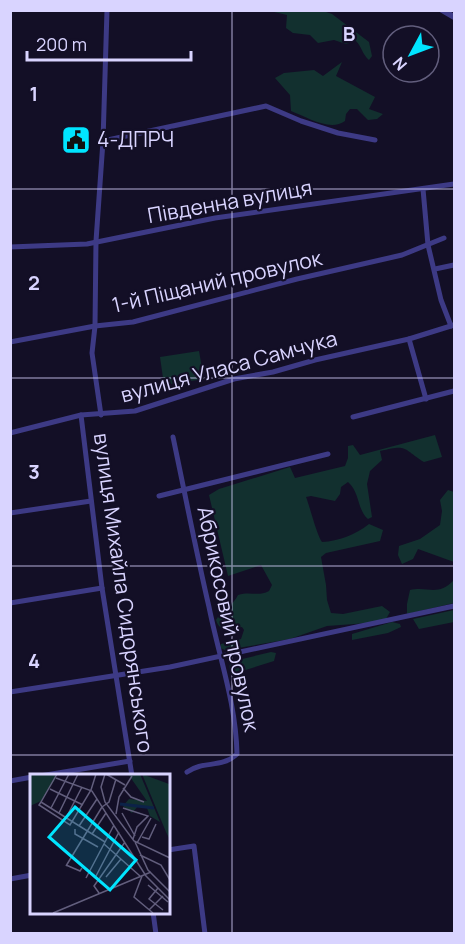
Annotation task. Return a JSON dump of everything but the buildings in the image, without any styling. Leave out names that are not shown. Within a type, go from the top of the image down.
[{"type":"street","name":"вулиця Михайла Сидорянського","points":[[101,415],[92,353],[95,326],[96,242],[103,141],[107,10]]},
{"type":"street","points":[[442,10],[454,17]]},
{"type":"street","points":[[103,141],[266,106],[338,133],[375,140]]},
{"type":"street","name":"Південна вулиця","points":[[10,247],[87,244],[215,218],[454,184]]},
{"type":"street","points":[[423,189],[428,244],[441,300],[453,326]]},
{"type":"street","name":"1-й Піщаний провулок","points":[[10,342],[95,326],[134,322],[402,255],[444,238]]},
{"type":"street","points":[[435,269],[454,265]]},
{"type":"street","name":"вулиця Уласа Самчука","points":[[10,433],[81,415],[135,411],[234,379],[273,372],[453,326]]},
{"type":"street","points":[[409,339],[426,399]]},
{"type":"street","points":[[354,417],[454,391]]},
{"type":"street","name":"вулиця Михайла Сидорянського","points":[[81,415],[102,588],[132,774]]},
{"type":"street","name":"Абрикосовий провулок","points":[[172,437],[220,655],[224,662],[235,719],[237,754],[230,760],[219,764],[196,765],[187,772]]},
{"type":"street","points":[[159,496],[328,454]]},
{"type":"street","points":[[10,513],[91,501]]},
{"type":"street","points":[[10,603],[102,588]]},
{"type":"street","points":[[10,692],[171,667],[454,606]]},
{"type":"street","points":[[52,774],[130,761]]},
{"type":"street","points":[[10,781],[30,777]]},
{"type":"street","points":[[170,850],[194,846],[205,933]]},
{"type":"street","points":[[10,879],[30,875]]},
{"type":"street","points":[[153,914],[156,933]]},
{"type":"green space","points":[[270,11],[323,11],[332,14],[369,42],[372,56],[369,60],[356,41],[346,44],[334,40],[318,43],[310,35],[293,33],[286,28],[287,15]]},
{"type":"green space","points":[[342,62],[336,76],[375,97],[369,109],[383,114],[377,119],[368,120],[357,109],[350,109],[345,121],[332,125],[291,111],[290,95],[275,78],[284,73],[314,70],[323,76]]},
{"type":"green space","points":[[199,351],[204,379],[164,385],[160,357]]},
{"type":"green space","points":[[435,435],[442,457],[424,462],[400,448],[380,451],[382,460],[370,471],[367,484],[372,517],[368,519],[362,511],[355,491],[348,482],[341,487],[340,494],[335,501],[306,497],[322,542],[347,537],[369,524],[383,530],[380,541],[326,553],[321,557],[331,613],[343,614],[382,606],[390,612],[386,619],[368,623],[327,626],[290,639],[225,650],[220,648],[221,644],[241,639],[244,630],[242,627],[223,629],[216,620],[218,616],[238,595],[265,593],[272,585],[261,565],[228,576],[209,495],[219,489],[290,467],[295,478],[345,466],[348,446],[353,445],[360,455]]},
{"type":"green space","points":[[448,490],[454,492],[454,562],[418,549],[413,559],[402,564],[398,555],[399,546],[420,539],[440,525],[442,511],[440,500]]},
{"type":"green space","points":[[454,580],[454,603],[407,614],[410,590],[438,590]]},
{"type":"green space","points":[[454,610],[454,622],[419,629],[413,619]]},
{"type":"green space","points":[[392,622],[400,624],[401,627],[388,633],[352,640],[352,634]]},
{"type":"green space","points":[[271,652],[276,653],[274,661],[233,674],[229,669],[230,664],[238,660]]},
{"type":"place","name":"4-ДПРЧ","points":[[76,140]]}]
